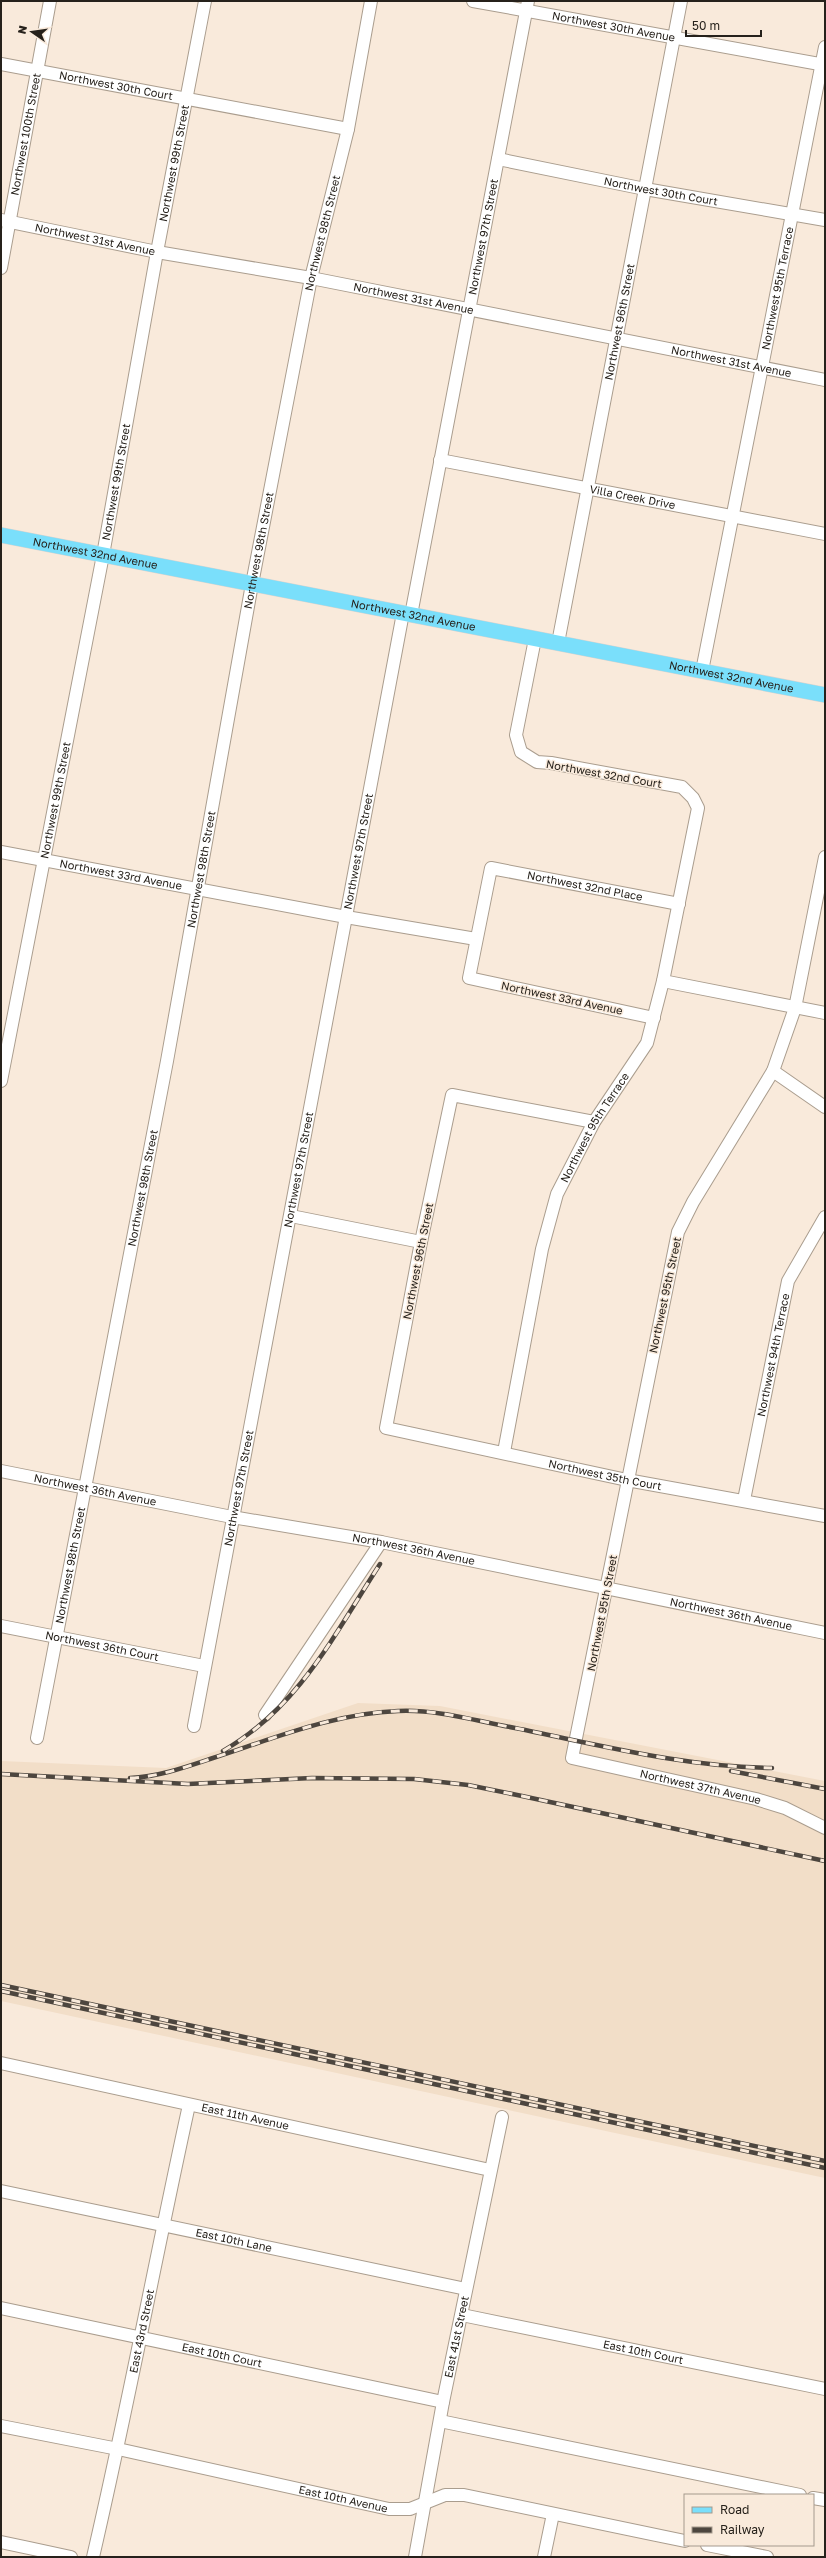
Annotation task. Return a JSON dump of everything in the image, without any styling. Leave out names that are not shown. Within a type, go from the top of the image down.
[{"type":"main road","name":"Northwest 32nd Avenue","points":[[1,535],[825,695]]},
{"type":"street","name":"Northwest 100th Street","points":[[1,268],[5,221],[38,71],[50,1]]},
{"type":"street","name":"Northwest 99th Street","points":[[1,1081],[104,555],[184,100],[205,1]]},
{"type":"street","name":"Northwest 98th Street","points":[[37,1738],[165,1069],[196,888],[252,584],[311,278],[348,129],[371,1]]},
{"type":"street","name":"Northwest 30th Avenue","points":[[473,1],[527,6],[674,38],[823,65]]},
{"type":"street","name":"Northwest 96th Street","points":[[558,643],[681,1]]},
{"type":"street","name":"Northwest 97th Street","points":[[194,1726],[204,1666],[346,917],[407,614],[440,460],[527,6]]},
{"type":"street","name":"Northwest 95th Terrace","points":[[702,671],[792,213],[823,65],[825,47]]},
{"type":"street","name":"Northwest 30th Court","points":[[1,64],[184,100],[348,129]]},
{"type":"street","name":"Northwest 30th Court","points":[[498,159],[645,189],[792,213],[825,220]]},
{"type":"street","name":"Northwest 31st Avenue","points":[[5,221],[157,252],[311,278],[825,380]]},
{"type":"street","name":"Villa Creek Drive","points":[[440,460],[825,534]]},
{"type":"street","name":"Northwest 32nd Court","points":[[536,639],[516,735],[521,752],[537,762],[551,763],[682,787],[693,798],[698,808]]},
{"type":"street","name":"Northwest 95th Terrace","points":[[504,1452],[542,1249],[557,1194],[594,1122],[647,1043],[663,981],[698,808]]},
{"type":"street","name":"Northwest 33rd Avenue","points":[[1,852],[346,917],[476,939],[469,978],[654,1018]]},
{"type":"street","name":"Northwest 95th Street","points":[[572,1758],[608,1590],[627,1480],[678,1232],[693,1202],[773,1071],[795,1008],[825,857]]},
{"type":"street","name":"Northwest 32nd Place","points":[[476,939],[491,868],[679,904]]},
{"type":"street","points":[[663,981],[825,1013]]},
{"type":"street","points":[[773,1071],[825,1107]]},
{"type":"street","name":"Northwest 96th Street","points":[[386,1428],[421,1242],[452,1095],[594,1122]]},
{"type":"street","points":[[290,1216],[421,1242]]},
{"type":"street","name":"Northwest 94th Terrace","points":[[744,1500],[788,1281],[825,1217]]},
{"type":"street","name":"Northwest 35th Court","points":[[386,1428],[504,1452],[627,1480],[744,1500],[825,1516]]},
{"type":"street","name":"Northwest 36th Avenue","points":[[1,1471],[85,1486],[232,1517],[381,1542],[608,1590],[825,1633]]},
{"type":"street","points":[[266,1715],[381,1542]]},
{"type":"street","name":"Northwest 36th Court","points":[[1,1626],[204,1666]]},
{"type":"street","name":"Northwest 37th Avenue","points":[[572,1758],[683,1781],[762,1801],[794,1812],[825,1828]]},
{"type":"street","name":"East 11th Avenue","points":[[1,2063],[490,2170]]},
{"type":"street","name":"East 43rd Street","points":[[93,2557],[118,2449],[163,2224],[189,2105]]},
{"type":"street","name":"East 41st Street","points":[[415,2557],[426,2503],[443,2402],[502,2117]]},
{"type":"street","name":"East 10th Lane","points":[[1,2191],[466,2289]]},
{"type":"street","name":"East 10th Court","points":[[1,2308],[443,2402]]},
{"type":"street","name":"East 10th Court","points":[[462,2315],[825,2389]]},
{"type":"street","points":[[440,2421],[795,2494]]},
{"type":"street","name":"East 10th Avenue","points":[[1,2426],[118,2449],[389,2509],[410,2509],[445,2495],[464,2495],[684,2541]]},
{"type":"street","points":[[814,2498],[825,2500]]},
{"type":"street","points":[[544,2557],[552,2514]]},
{"type":"street","points":[[1,2542],[71,2557]]},
{"type":"street","points":[[712,2546],[767,2557]]},
{"type":"shaded area","points":[[358,1703],[440,1706],[825,1781],[825,2178],[1,2001],[1,1761],[166,1768]]},
{"type":"railway","points":[[223,1751],[250,1733],[273,1713],[294,1691],[313,1668],[330,1643],[380,1564]]},
{"type":"railway","points":[[130,1778],[151,1776],[172,1771],[281,1735],[327,1722],[374,1713],[398,1711],[427,1712],[456,1716],[610,1748],[674,1759],[739,1767],[772,1768]]},
{"type":"railway","points":[[731,1771],[825,1789]]},
{"type":"railway","points":[[1,1774],[188,1784],[312,1778],[414,1779],[468,1785],[825,1861]]},
{"type":"railway","points":[[1,1985],[825,2161]]},
{"type":"railway","points":[[1,1991],[825,2168]]}]
